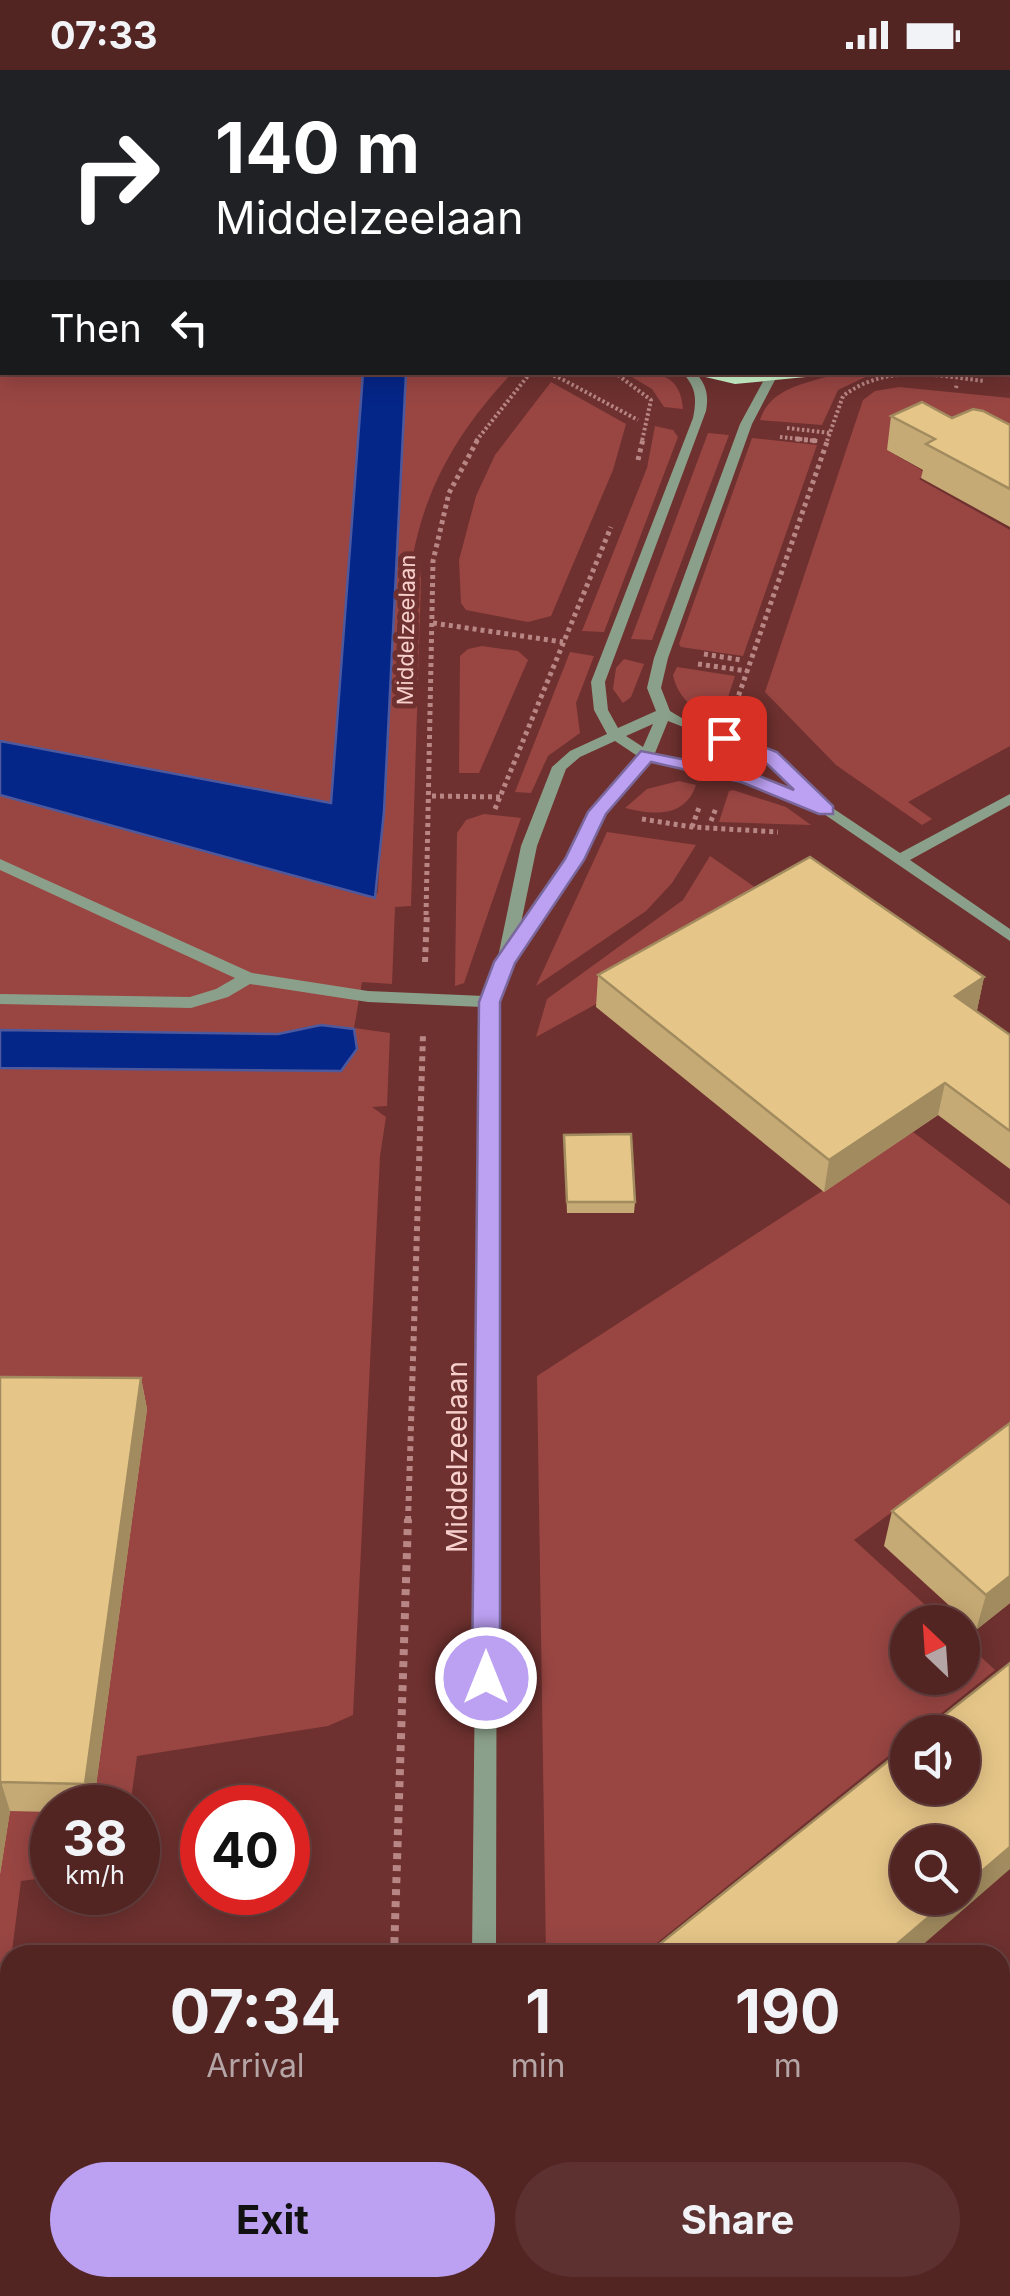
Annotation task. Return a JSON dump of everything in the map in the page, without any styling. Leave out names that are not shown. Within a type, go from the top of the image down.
[{"type":"main road","points":[[708,375],[734,379],[772,375]]},
{"type":"street","points":[[692,375],[703,394],[699,418],[598,682],[598,706],[603,722],[615,736],[647,755],[681,766],[745,777],[826,810]]},
{"type":"street","name":"Middelzeelaan","points":[[505,962],[574,860],[598,812],[647,755],[664,712],[654,688],[660,658],[746,424],[772,375]]},
{"type":"street","points":[[664,712],[680,722],[770,756],[826,810],[1010,936]]},
{"type":"street","name":"Middelzeelaan","points":[[484,1945],[490,1002],[505,962],[529,846],[558,767],[575,754],[664,712]]},
{"type":"street","points":[[899,860],[1010,799]]},
{"type":"street","points":[[0,864],[248,978],[288,987],[424,1001],[490,1002]]},
{"type":"street","points":[[0,999],[190,1002],[222,993],[248,978]]},
{"type":"path","name":"Middelzeelaan","points":[[394,1945],[432,796],[432,558],[451,489],[482,431],[529,375]]},
{"type":"path","points":[[551,375],[638,420]]},
{"type":"path","points":[[619,375],[651,400],[636,467]]},
{"type":"path","points":[[746,671],[843,396],[852,387],[893,375]]},
{"type":"path","points":[[932,375],[958,379]]},
{"type":"path","points":[[494,809],[614,522]]},
{"type":"path","points":[[433,623],[563,642]]},
{"type":"path","points":[[694,652],[741,660]]},
{"type":"path","points":[[432,796],[498,796]]},
{"type":"shaded area","points":[[0,375],[363,375],[331,803],[375,897],[406,375],[510,375],[462,435],[437,479],[419,528],[413,555],[419,556],[421,581],[411,906],[395,907],[392,984],[362,982],[354,1028],[390,1033],[387,1106],[372,1107],[386,1117],[380,1156],[353,1715],[328,1726],[137,1756],[133,1785],[30,1785],[30,1880],[21,1881],[13,1945],[0,1945]]},
{"type":"shaded area","points":[[363,375],[406,375],[384,812],[375,898],[0,795],[0,741],[331,803]]},
{"type":"shaded area","points":[[628,375],[659,375],[672,381],[683,409],[664,407],[652,389]]},
{"type":"shaded area","points":[[832,375],[870,375],[838,390],[822,425],[760,420],[773,399]]},
{"type":"shaded area","points":[[551,382],[626,424],[613,470],[551,616],[528,622],[466,610],[461,603],[459,560],[476,496],[495,455]]},
{"type":"shaded area","points":[[899,387],[1010,398],[1010,435],[887,450],[928,474],[919,479],[1010,530],[1010,746],[908,802],[932,819],[922,825],[836,765],[765,692],[863,400],[875,391]]},
{"type":"shaded area","points":[[655,426],[673,430],[678,437],[604,632],[582,631],[647,468]]},
{"type":"shaded area","points":[[708,433],[729,435],[652,640],[631,639]]},
{"type":"shaded area","points":[[752,438],[817,445],[743,656],[681,647],[679,644]]},
{"type":"shaded area","points":[[482,646],[518,651],[528,660],[479,773],[459,773],[460,656],[468,649]]},
{"type":"shaded area","points":[[570,652],[594,656],[576,703],[580,733],[548,756],[531,793],[515,792]]},
{"type":"shaded area","points":[[624,659],[644,664],[631,697],[623,703],[613,689],[616,668]]},
{"type":"shaded area","points":[[677,667],[735,676],[721,718],[704,714],[684,698],[673,675]]},
{"type":"shaded area","points":[[679,781],[696,785],[691,796],[676,809],[646,812],[625,808],[647,789]]},
{"type":"shaded area","points":[[729,791],[786,807],[811,825],[719,822]]},
{"type":"shaded area","points":[[484,814],[521,818],[464,983],[455,986],[457,833],[466,820]]},
{"type":"shaded area","points":[[607,832],[696,845],[672,883],[646,911],[536,986]]},
{"type":"shaded area","points":[[710,856],[779,904],[536,1037],[547,999],[683,900]]},
{"type":"shaded area","points":[[321,1025],[354,1029],[357,1049],[341,1071],[0,1068],[0,1030],[278,1034]]},
{"type":"shaded area","points":[[913,1132],[1010,1205],[1010,1425],[854,1540],[925,1605],[890,1605],[890,1695],[964,1695],[939,1715],[890,1715],[890,1755],[654,1945],[546,1945],[537,1376]]},
{"type":"shaded area","points":[[980,1656],[995,1670],[980,1682]]},
{"type":"building","points":[[922,402],[952,418],[973,409],[1010,425],[1010,489],[926,444],[935,439],[891,416]]},
{"type":"building","points":[[810,857],[984,977],[955,996],[1010,1035],[1010,1131],[945,1083],[829,1160],[598,975]]},
{"type":"building","points":[[631,1134],[635,1202],[567,1202],[564,1135]]},
{"type":"building","points":[[0,1377],[141,1378],[85,1784],[1,1782],[0,1787]]},
{"type":"building","points":[[1010,1423],[1010,1576],[986,1595],[892,1511]]},
{"type":"building","points":[[1010,1663],[1010,1847],[980,1873],[980,1825],[890,1825],[890,1915],[931,1915],[896,1945],[658,1945],[890,1759],[890,1805],[980,1805],[980,1715],[944,1715],[970,1695],[980,1695],[980,1687]]},
{"type":"route","points":[[486,1678],[490,1002],[505,962],[574,860],[598,812],[647,755],[681,766],[745,777],[826,810],[770,756],[724,738]]}]
